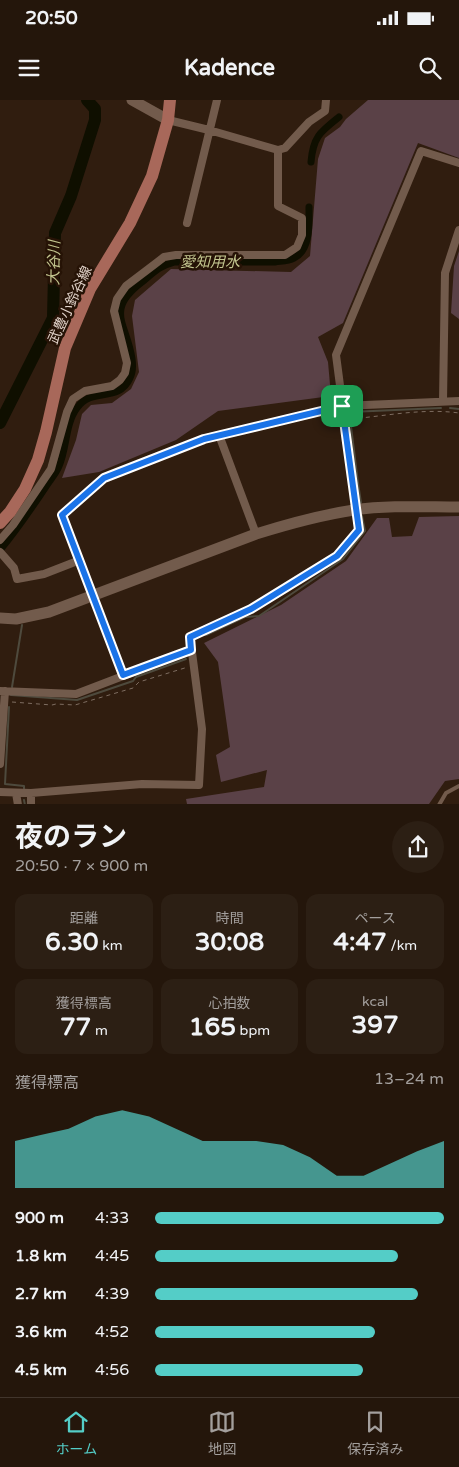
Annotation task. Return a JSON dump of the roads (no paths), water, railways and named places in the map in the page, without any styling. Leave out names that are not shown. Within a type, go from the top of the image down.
[{"type":"main road","name":"武豊小鈴谷線","points":[[0,523],[20,497],[33,473],[46,432],[65,348],[90,289],[130,223],[152,176],[168,120],[170,100]]},
{"type":"street","points":[[132,100],[168,120],[278,150],[285,148],[308,122],[325,111],[326,100]]},
{"type":"street","points":[[187,223],[217,100]]},
{"type":"street","points":[[0,540],[13,525],[51,469],[67,412],[73,399],[84,391],[112,386],[126,373],[127,363],[114,311],[117,299],[126,286],[164,257],[176,255],[285,255],[297,247],[302,235],[302,218],[278,206],[278,150]]},
{"type":"street","points":[[0,792],[31,794],[142,784],[199,785],[202,729],[190,637],[251,609],[337,556],[359,530],[336,355],[421,151],[459,164]]},
{"type":"street","points":[[443,400],[445,273],[459,230]]},
{"type":"street","points":[[123,675],[62,515],[104,478],[204,439],[342,406],[443,400],[459,401]]},
{"type":"street","points":[[219,436],[256,534]]},
{"type":"street","points":[[0,618],[16,619],[49,612],[256,534],[289,524],[356,510],[417,506],[459,507]]},
{"type":"street","points":[[1,553],[14,568],[17,578],[44,574],[80,560]]},
{"type":"street","points":[[0,764],[2,691],[76,694],[191,650]]},
{"type":"street","points":[[16,793],[18,804]]},
{"type":"street","points":[[31,794],[31,804]]},
{"type":"lane","points":[[439,804],[446,793],[459,786]]},
{"type":"waterway","name":"大谷川","points":[[0,423],[53,318],[55,233],[71,196],[95,120],[95,109],[87,100]]},
{"type":"waterway","name":"愛知用水","points":[[311,162],[314,147],[319,136],[339,117]]},
{"type":"waterway","name":"愛知用水","points":[[0,550],[58,469],[70,421],[77,408],[83,401],[90,398],[119,391],[130,378],[133,369],[132,359],[121,318],[124,301],[130,292],[164,265],[174,262],[275,262],[294,258],[300,254],[306,243],[309,228],[309,207]]},
{"type":"waterway","points":[[350,415],[350,412],[441,408]]},
{"type":"waterway","points":[[450,408],[459,409]]},
{"type":"waterway","points":[[351,426],[361,503]]},
{"type":"waterway","points":[[206,635],[245,617],[259,616],[343,559],[365,531],[362,516]]},
{"type":"waterway","points":[[12,687],[22,625]]},
{"type":"waterway","points":[[11,695],[77,700],[133,681],[136,677],[186,659]]},
{"type":"waterway","points":[[9,707],[5,784],[24,786],[24,789]]},
{"type":"waterway","points":[[24,800],[25,804]]}]
